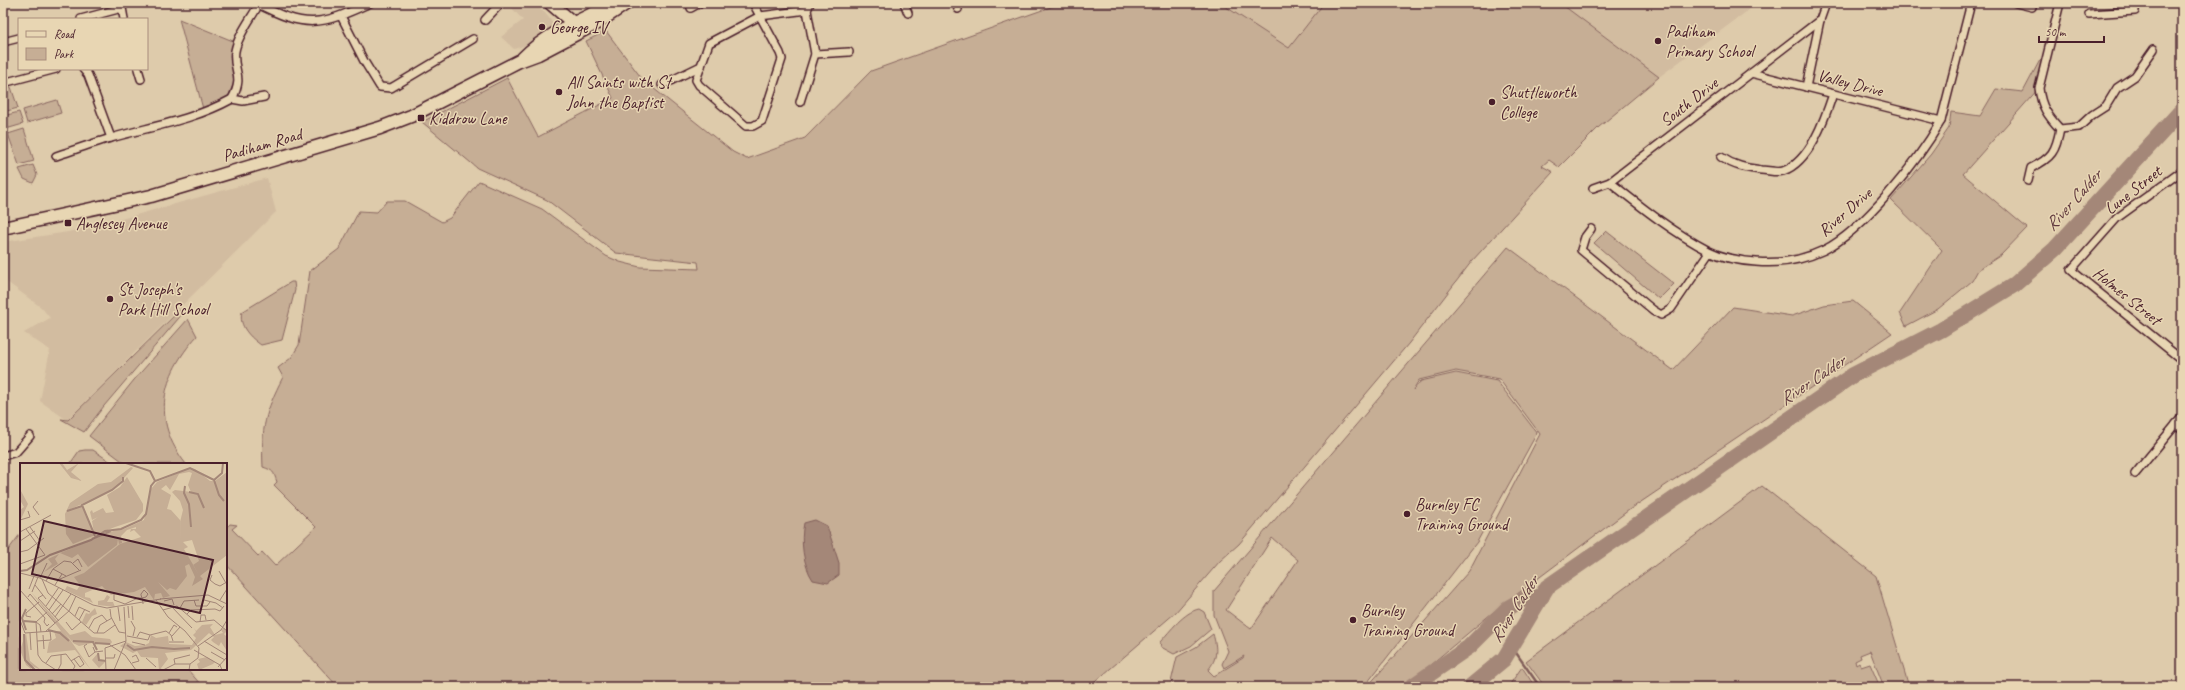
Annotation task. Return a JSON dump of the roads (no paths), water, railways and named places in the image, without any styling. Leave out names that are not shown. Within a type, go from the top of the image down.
[{"type":"main road","points":[[550,3],[578,27]]},
{"type":"main road","name":"Padiham Road","points":[[578,27],[616,3]]},
{"type":"main road","name":"Padiham Road","points":[[3,228],[151,196],[344,140],[411,116],[519,61],[533,48],[627,3]]},
{"type":"street","points":[[232,99],[239,81],[235,53],[237,44],[258,4],[302,22],[316,23],[340,16],[370,3]]},
{"type":"street","points":[[485,20],[501,3]]},
{"type":"street","points":[[691,8],[700,3]]},
{"type":"street","points":[[753,3],[760,16],[782,59],[762,121],[753,126],[746,126],[699,85],[696,80],[709,43],[760,16],[808,7],[815,54],[800,102]]},
{"type":"street","points":[[904,3],[908,13]]},
{"type":"street","points":[[1806,87],[1820,20],[1826,3]]},
{"type":"street","name":"River Drive","points":[[1610,182],[1643,209],[1710,252],[1740,261],[1769,263],[1802,258],[1824,250],[1842,238],[1886,194],[1914,161],[1941,121],[1971,3]]},
{"type":"street","points":[[2016,3],[2032,7]]},
{"type":"street","points":[[2060,3],[2039,88],[2040,101],[2046,114],[2060,129]]},
{"type":"street","points":[[2089,14],[2135,11],[2135,3]]},
{"type":"street","points":[[84,18],[123,6],[124,18]]},
{"type":"street","points":[[340,16],[380,87],[391,88],[473,39]]},
{"type":"street","name":"South Drive","points":[[1593,188],[1610,182],[1820,20]]},
{"type":"street","points":[[3,42],[18,38]]},
{"type":"street","points":[[2060,129],[2079,127],[2092,115],[2106,106],[2117,88],[2136,76],[2154,49]]},
{"type":"street","points":[[815,54],[849,52]]},
{"type":"street","points":[[662,85],[701,66]]},
{"type":"street","points":[[3,83],[52,70]]},
{"type":"street","points":[[84,70],[88,75],[111,138]]},
{"type":"street","points":[[138,70],[141,79]]},
{"type":"street","name":"Valley Drive","points":[[1752,73],[1941,121]]},
{"type":"street","points":[[1721,157],[1731,164],[1748,169],[1782,172],[1794,165],[1810,146],[1824,121],[1833,94]]},
{"type":"street","points":[[56,156],[111,138],[176,122],[202,113],[232,99],[243,101],[264,97]]},
{"type":"street","points":[[2028,181],[2031,168],[2051,156],[2057,144],[2060,129]]},
{"type":"street","name":"Lune Street","points":[[2071,270],[2117,218],[2182,171]]},
{"type":"street","points":[[1591,229],[1585,237],[1581,250],[1653,310],[1661,314],[1671,308],[1710,252]]},
{"type":"street","name":"Holmes Street","points":[[2071,270],[2182,360]]},
{"type":"street","points":[[2135,474],[2182,417]]},
{"type":"street","points":[[2176,424],[2182,430]]},
{"type":"street","points":[[3,456],[16,452],[30,436]]},
{"type":"waterway","name":"River Calder","points":[[1470,687],[1504,659],[1547,587],[1853,375],[1941,330],[2014,285],[2055,249],[2182,110]]},
{"type":"waterway","points":[[1411,687],[1469,647],[1508,608],[1522,600],[1542,596]]},
{"type":"waterway","points":[[1512,647],[1540,687]]},
{"type":"place","name":"George IV","points":[[542,27]]},
{"type":"place","name":"Padiham Primary School","points":[[1658,41]]},
{"type":"place","name":"All Saints with St John the Baptist","points":[[559,92]]},
{"type":"place","name":"Shuttleworth College","points":[[1492,102]]},
{"type":"place","name":"Kiddrow Lane","points":[[421,118]]},
{"type":"place","name":"Anglesey Avenue","points":[[68,223]]},
{"type":"place","name":"St Joseph's Park Hill School","points":[[110,299]]},
{"type":"place","name":"Burnley FC Training Ground","points":[[1407,514]]},
{"type":"place","name":"Burnley Training Ground","points":[[1353,620]]}]
